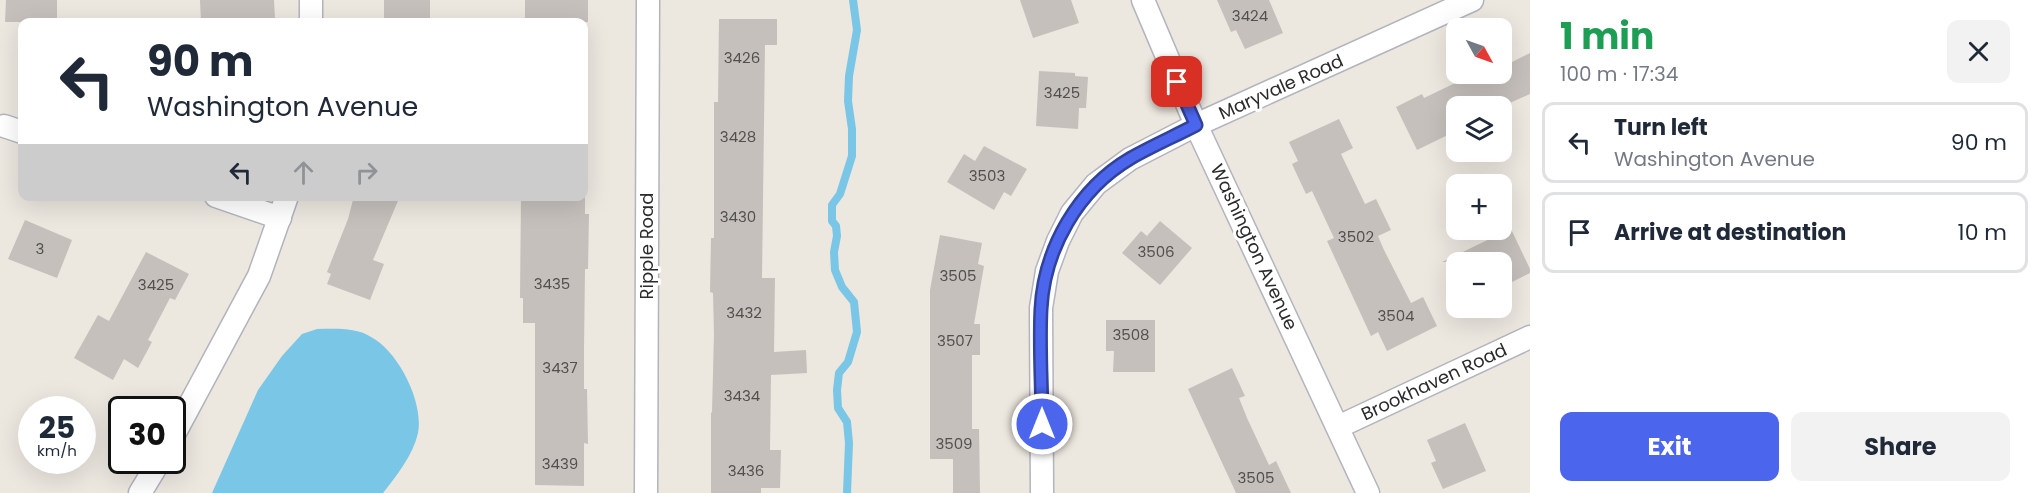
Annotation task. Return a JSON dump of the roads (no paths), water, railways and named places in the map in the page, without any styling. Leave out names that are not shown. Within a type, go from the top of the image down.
[{"type":"street","points":[[311,0],[311,18]]},
{"type":"street","name":"Ripple Road","points":[[646,493],[648,0]]},
{"type":"street","name":"Washington Avenue","points":[[1143,0],[1196,125],[1368,493]]},
{"type":"street","name":"Maryvale Road","points":[[1042,493],[1041,308],[1047,271],[1072,213],[1096,184],[1130,159],[1196,125],[1472,0]]},
{"type":"street","points":[[186,412],[259,276],[284,207],[247,201]]},
{"type":"street","name":"Brookhaven Road","points":[[1338,427],[1530,337]]},
{"type":"street","points":[[140,493],[152,474]]},
{"type":"water","points":[[317,329],[345,329],[365,334],[381,344],[399,365],[413,393],[419,421],[416,441],[404,464],[383,493],[212,493],[258,390],[282,356],[302,334]]},
{"type":"waterway","points":[[847,493],[849,443],[847,422],[838,408],[837,390],[839,373],[848,362],[857,332],[854,302],[842,287],[835,270],[834,252],[837,236],[836,226],[832,221],[832,205],[840,194],[852,156],[852,129],[848,101],[849,76],[857,30],[853,0]]}]
